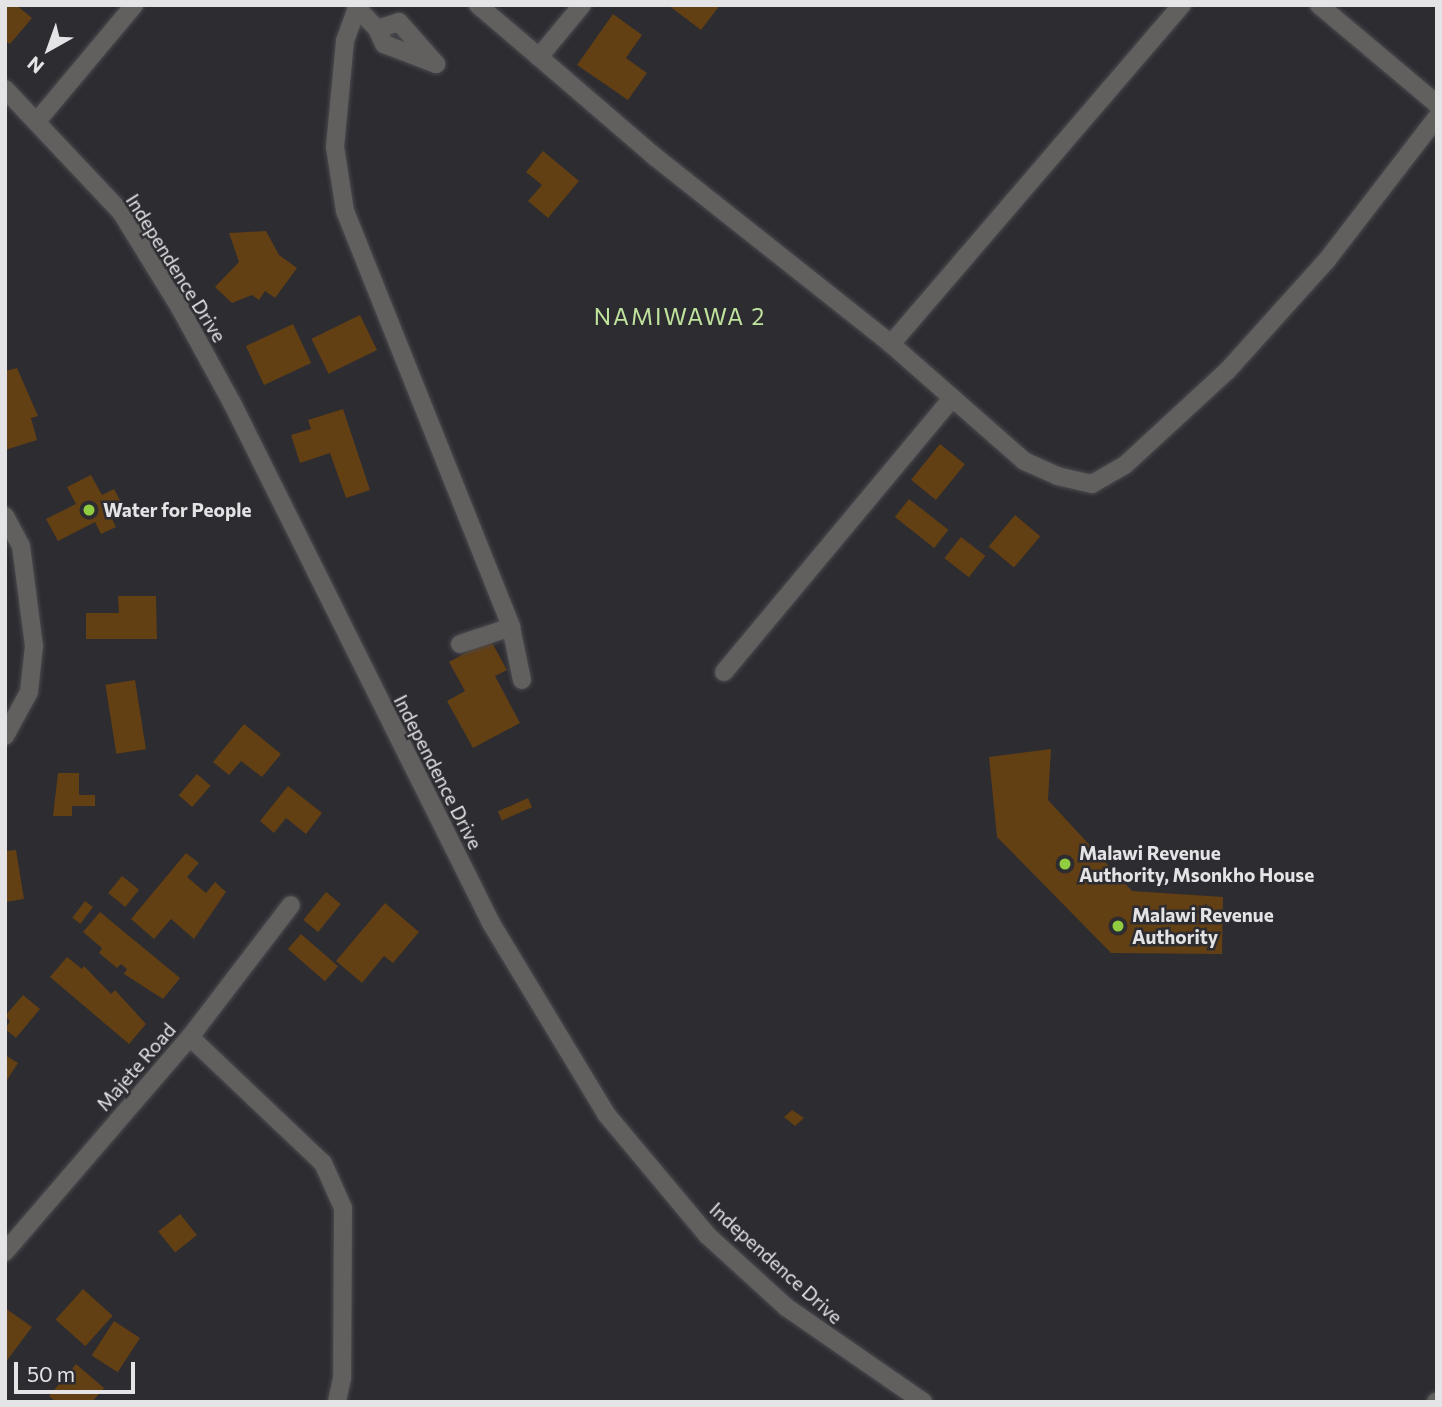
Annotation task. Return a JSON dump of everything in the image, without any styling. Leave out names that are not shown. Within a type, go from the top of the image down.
[{"type":"street","points":[[38,120],[134,5]]},
{"type":"street","points":[[478,5],[654,156],[891,344],[1024,461],[1057,477],[1092,484],[1125,465],[1227,370],[1318,270],[1437,117]]},
{"type":"street","points":[[539,57],[582,5]]},
{"type":"street","points":[[891,344],[1182,5]]},
{"type":"street","points":[[1319,5],[1437,104]]},
{"type":"street","points":[[357,6],[377,29]]},
{"type":"street","points":[[357,6],[345,41],[335,147],[345,211],[511,627],[522,680]]},
{"type":"street","name":"Independence Drive","points":[[5,89],[38,120],[121,212],[180,308],[491,923],[607,1114],[707,1236],[786,1307],[923,1402]]},
{"type":"street","points":[[724,672],[952,398]]},
{"type":"street","points":[[5,516],[21,546],[34,646],[29,692],[5,736]]},
{"type":"street","points":[[460,644],[511,627]]},
{"type":"street","name":"Majete Road","points":[[5,1252],[190,1037],[291,905]]},
{"type":"street","points":[[190,1037],[323,1163],[343,1208],[343,1365],[337,1402]]},
{"type":"building","points":[[5,5],[16,5],[32,18],[10,44],[5,40]]},
{"type":"building","points":[[668,5],[720,5],[701,30]]},
{"type":"building","points":[[613,14],[642,35],[626,58],[647,73],[628,100],[577,65]]},
{"type":"building","points":[[543,151],[579,181],[548,218],[528,201],[542,185],[526,172]]},
{"type":"building","points":[[266,231],[279,255],[297,268],[275,298],[265,291],[259,300],[252,295],[232,303],[215,287],[239,262],[229,233]]},
{"type":"building","points":[[360,315],[377,350],[329,374],[311,339]]},
{"type":"building","points":[[293,324],[311,363],[264,385],[246,346]]},
{"type":"building","points":[[17,368],[38,416],[31,418],[37,440],[5,450],[5,371]]},
{"type":"building","points":[[343,409],[370,490],[346,498],[330,453],[300,463],[291,435],[311,429],[308,420]]},
{"type":"building","points":[[940,444],[965,464],[936,500],[911,480]]},
{"type":"building","points":[[91,475],[102,495],[114,489],[125,510],[111,517],[116,527],[101,534],[95,522],[58,541],[46,519],[76,504],[67,487]]},
{"type":"building","points":[[909,499],[948,530],[934,548],[895,517]]},
{"type":"building","points":[[1015,515],[1040,536],[1014,568],[989,546]]},
{"type":"building","points":[[961,537],[985,556],[969,577],[944,558]]},
{"type":"building","points":[[118,596],[156,596],[157,639],[86,639],[86,613],[119,613]]},
{"type":"building","points":[[490,639],[507,670],[495,676],[520,723],[473,748],[447,701],[465,691],[449,662]]},
{"type":"building","points":[[135,680],[146,749],[116,754],[105,685]]},
{"type":"building","points":[[244,724],[281,754],[262,777],[241,761],[229,775],[213,762]]},
{"type":"building","name":"Malawi Revenue Authority, Msonkho House","points":[[1051,749],[1048,800],[1132,891],[1223,897],[1222,954],[1111,953],[997,837],[989,757]]},
{"type":"building","points":[[58,773],[79,773],[79,795],[95,795],[95,806],[72,806],[72,816],[53,816]]},
{"type":"building","points":[[197,774],[211,786],[192,807],[179,795]]},
{"type":"building","points":[[288,786],[322,813],[306,834],[286,818],[274,833],[260,821]]},
{"type":"building","points":[[528,798],[532,807],[502,821],[498,811]]},
{"type":"building","points":[[16,850],[24,899],[5,902],[5,851]]},
{"type":"building","points":[[186,853],[199,863],[187,877],[206,893],[215,882],[226,892],[194,939],[171,919],[154,939],[131,919]]},
{"type":"building","points":[[122,876],[139,890],[125,907],[108,893]]},
{"type":"building","points":[[326,892],[341,904],[318,932],[303,920]]},
{"type":"building","points":[[85,901],[93,907],[80,924],[72,918]]},
{"type":"building","points":[[385,903],[419,932],[393,963],[384,956],[362,983],[336,961]]},
{"type":"building","points":[[100,912],[180,978],[163,999],[124,974],[127,969],[121,964],[117,968],[99,953],[102,948],[83,932]]},
{"type":"building","points":[[301,934],[338,966],[325,981],[288,949]]},
{"type":"building","points":[[67,957],[82,969],[84,966],[111,994],[115,990],[146,1024],[129,1044],[50,977]]},
{"type":"building","points":[[23,995],[40,1009],[16,1038],[5,1029],[10,1021],[5,1016]]},
{"type":"building","points":[[5,1055],[18,1063],[5,1083]]},
{"type":"building","points":[[792,1110],[804,1118],[795,1126],[784,1117]]},
{"type":"building","points":[[180,1214],[197,1235],[175,1253],[158,1232]]},
{"type":"building","points":[[83,1289],[113,1316],[85,1346],[56,1319]]},
{"type":"building","points":[[5,1308],[32,1327],[5,1363]]},
{"type":"building","points":[[114,1321],[140,1338],[118,1372],[92,1355]]},
{"type":"building","points":[[76,1364],[104,1388],[92,1402],[56,1402],[49,1396]]},
{"type":"place","name":"Water for People","points":[[89,510]]},
{"type":"place","name":"Malawi Revenue Authority, Msonkho House","points":[[1065,864]]},
{"type":"place","name":"Malawi Revenue Authority","points":[[1118,926]]},
{"type":"district","name":"NAMIWAWA 2","points":[[680,316]]}]
